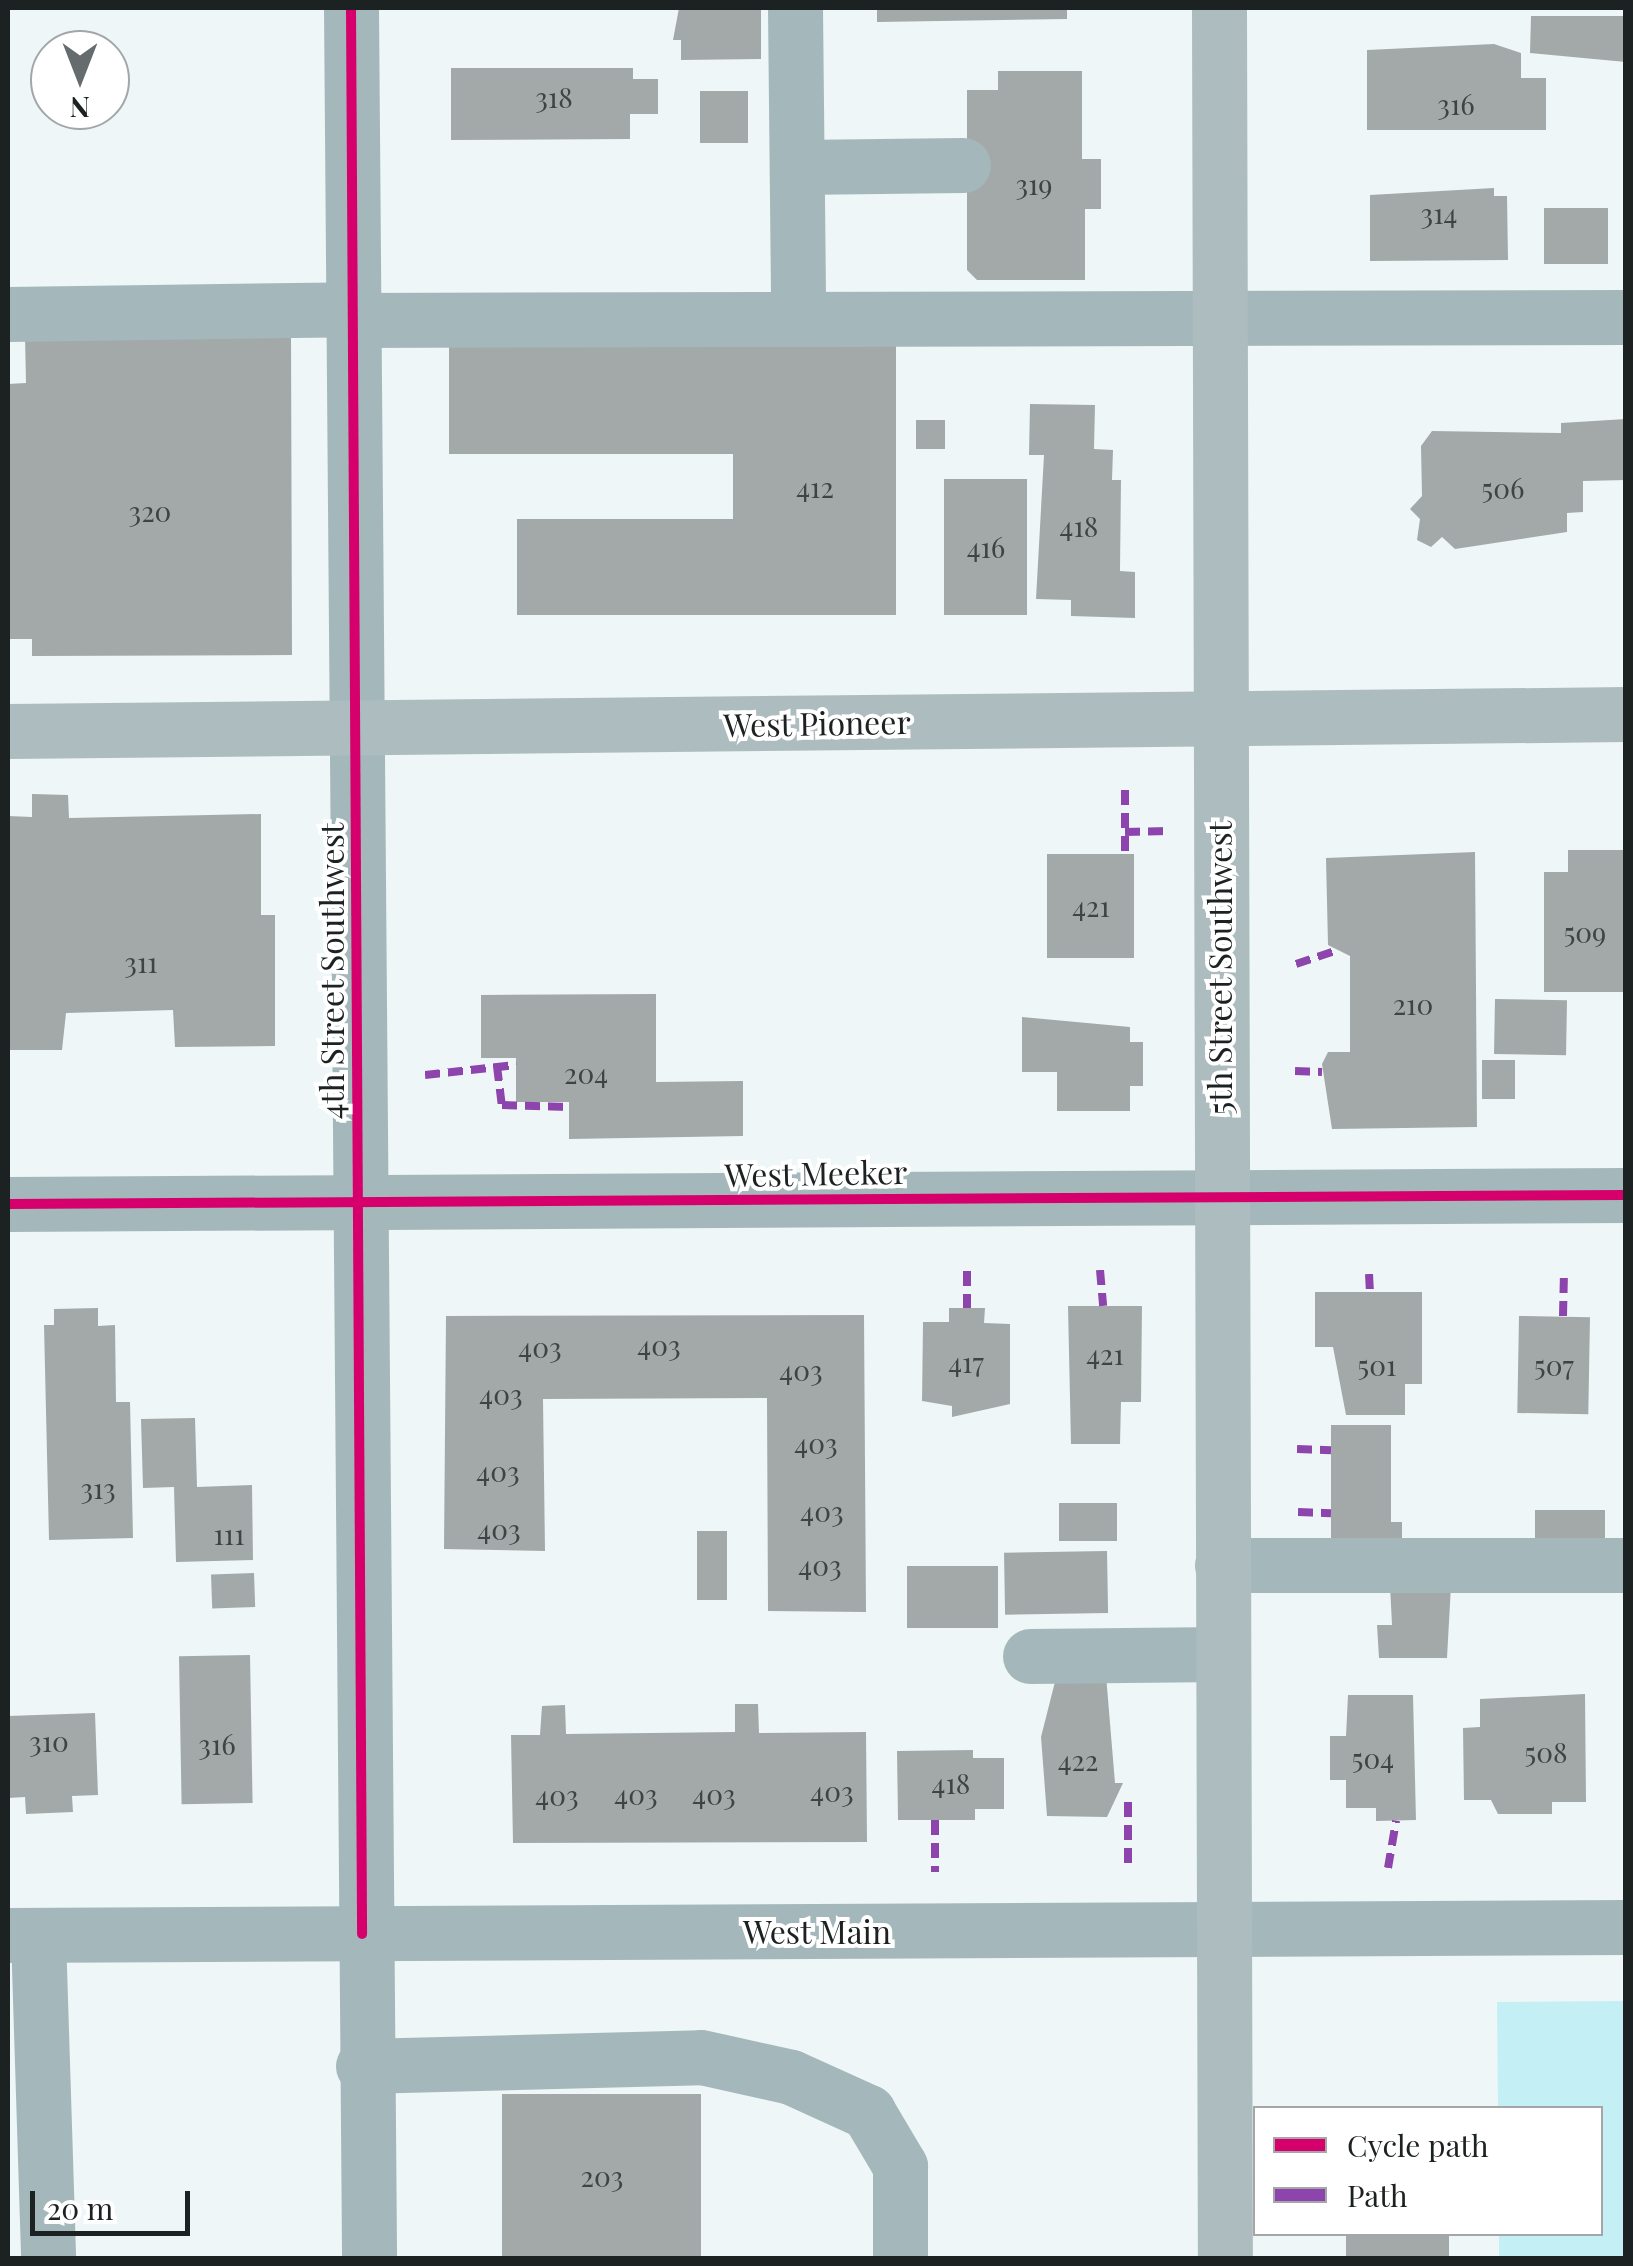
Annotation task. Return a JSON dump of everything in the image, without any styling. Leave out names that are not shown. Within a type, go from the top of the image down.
[{"type":"main road","name":"5th Street Southwest","points":[[1219,8],[1225,2258]]},
{"type":"main road","name":"West Pioneer","points":[[8,731],[1626,714]]},
{"type":"street","name":"4th Street Southwest","points":[[351,8],[363,2066],[369,2258]]},
{"type":"street","points":[[795,8],[798,318]]},
{"type":"street","points":[[796,167],[962,165]]},
{"type":"street","points":[[8,314],[1219,320],[1626,317]]},
{"type":"street","name":"West Meeker","points":[[8,1204],[1220,1194],[1626,1195]]},
{"type":"street","points":[[1222,1566],[1626,1565]]},
{"type":"street","points":[[1030,1656],[1222,1654]]},
{"type":"street","name":"West Main","points":[[23,1935],[1626,1927]]},
{"type":"street","points":[[23,1935],[48,2258]]},
{"type":"street","points":[[363,2066],[701,2057],[791,2077],[868,2112],[900,2166],[900,2258]]},
{"type":"shaded area","points":[[1625,2001],[1625,2258],[1499,2258],[1499,2236],[1603,2236],[1603,2106],[1498,2106],[1497,2002]]},
{"type":"building","points":[[679,8],[761,8],[761,59],[681,60],[681,40],[673,40]]},
{"type":"building","points":[[877,8],[1067,8],[1067,19],[877,22]]},
{"type":"building","points":[[1531,16],[1626,16],[1626,62],[1530,53]]},
{"type":"building","points":[[1494,44],[1521,53],[1521,78],[1546,78],[1546,130],[1367,130],[1367,50]]},
{"type":"building","points":[[451,68],[633,68],[633,79],[658,79],[658,114],[630,114],[630,139],[451,140]]},
{"type":"building","points":[[998,71],[1082,71],[1082,159],[1101,159],[1101,209],[1085,209],[1085,280],[977,280],[967,270],[967,90],[998,90]]},
{"type":"building","points":[[700,91],[748,91],[748,143],[700,143]]},
{"type":"building","points":[[1494,188],[1494,196],[1507,196],[1508,260],[1370,261],[1370,195]]},
{"type":"building","points":[[1544,208],[1608,208],[1608,264],[1544,264]]},
{"type":"building","points":[[291,335],[292,655],[32,656],[32,639],[8,639],[8,384],[26,383],[25,336]]},
{"type":"building","points":[[449,343],[896,343],[896,615],[517,615],[517,519],[733,519],[733,454],[449,454]]},
{"type":"building","points":[[1030,404],[1095,405],[1094,449],[1113,450],[1112,480],[1121,480],[1120,571],[1135,572],[1135,618],[1071,616],[1071,600],[1036,599],[1044,455],[1029,455]]},
{"type":"building","points":[[1626,419],[1626,480],[1583,481],[1583,512],[1567,513],[1567,532],[1455,549],[1442,537],[1431,547],[1417,540],[1420,519],[1410,509],[1422,496],[1421,446],[1432,431],[1561,433],[1561,423]]},
{"type":"building","points":[[916,420],[945,420],[945,449],[916,449]]},
{"type":"building","points":[[944,479],[1027,479],[1027,615],[944,615]]},
{"type":"building","points":[[32,794],[68,795],[69,818],[261,814],[261,915],[275,915],[275,1046],[175,1047],[173,1010],[66,1013],[62,1050],[8,1050],[8,816],[32,817]]},
{"type":"building","points":[[1568,850],[1626,850],[1626,992],[1544,992],[1544,872],[1568,872]]},
{"type":"building","points":[[1475,852],[1477,1127],[1332,1129],[1322,1064],[1328,1052],[1350,1052],[1350,956],[1328,945],[1326,858]]},
{"type":"building","points":[[1047,854],[1134,854],[1134,958],[1047,958]]},
{"type":"building","points":[[656,994],[656,1082],[743,1081],[743,1136],[569,1139],[569,1102],[516,1102],[516,1058],[481,1058],[481,995]]},
{"type":"building","points":[[1495,999],[1567,1000],[1566,1055],[1494,1054]]},
{"type":"building","points":[[1022,1017],[1130,1027],[1130,1042],[1143,1042],[1143,1086],[1130,1086],[1130,1111],[1057,1111],[1057,1072],[1022,1072]]},
{"type":"building","points":[[1482,1060],[1515,1060],[1515,1099],[1482,1099]]},
{"type":"building","points":[[1315,1292],[1422,1292],[1422,1384],[1405,1384],[1405,1415],[1346,1415],[1333,1347],[1315,1347]]},
{"type":"building","points":[[1068,1306],[1142,1306],[1141,1402],[1121,1402],[1120,1444],[1071,1444]]},
{"type":"building","points":[[98,1308],[98,1326],[115,1325],[116,1402],[130,1402],[133,1538],[49,1540],[44,1325],[54,1325],[54,1309]]},
{"type":"building","points":[[949,1308],[985,1308],[984,1323],[1010,1324],[1010,1404],[952,1417],[952,1406],[922,1401],[923,1322],[949,1322]]},
{"type":"building","points":[[864,1315],[866,1612],[768,1611],[767,1398],[543,1399],[545,1551],[444,1549],[446,1316]]},
{"type":"building","points":[[1519,1316],[1590,1317],[1588,1414],[1517,1413]]},
{"type":"building","points":[[195,1418],[197,1487],[252,1485],[253,1560],[176,1562],[174,1487],[143,1488],[141,1419]]},
{"type":"building","points":[[1331,1425],[1391,1425],[1391,1522],[1402,1522],[1402,1551],[1331,1553]]},
{"type":"building","points":[[1059,1503],[1117,1503],[1117,1541],[1059,1541]]},
{"type":"building","points":[[1535,1510],[1605,1510],[1605,1551],[1535,1551]]},
{"type":"building","points":[[697,1531],[727,1531],[727,1600],[697,1600]]},
{"type":"building","points":[[1107,1551],[1108,1613],[1005,1615],[1004,1553]]},
{"type":"building","points":[[907,1566],[998,1566],[998,1628],[907,1628]]},
{"type":"building","points":[[254,1573],[255,1607],[212,1608],[211,1575]]},
{"type":"building","points":[[1390,1585],[1451,1585],[1447,1658],[1379,1658],[1377,1625],[1392,1625]]},
{"type":"building","points":[[250,1655],[253,1803],[182,1804],[179,1656]]},
{"type":"building","points":[[1060,1662],[1105,1663],[1115,1783],[1123,1783],[1107,1817],[1047,1816],[1041,1737]]},
{"type":"building","points":[[1585,1694],[1586,1802],[1552,1802],[1552,1814],[1498,1814],[1491,1800],[1464,1800],[1463,1728],[1480,1727],[1480,1699]]},
{"type":"building","points":[[1348,1695],[1413,1695],[1416,1820],[1376,1821],[1376,1808],[1346,1808],[1346,1780],[1330,1780],[1330,1736],[1346,1736]]},
{"type":"building","points":[[735,1704],[758,1704],[759,1733],[866,1732],[867,1842],[513,1843],[511,1735],[540,1735],[542,1706],[565,1705],[566,1734],[735,1732]]},
{"type":"building","points":[[95,1713],[98,1795],[72,1796],[73,1812],[26,1814],[25,1797],[8,1798],[8,1716]]},
{"type":"building","points":[[973,1750],[973,1758],[1004,1758],[1004,1809],[975,1809],[975,1820],[898,1820],[897,1751]]},
{"type":"building","points":[[502,2094],[701,2094],[701,2258],[502,2258]]},
{"type":"building","points":[[1346,2236],[1449,2236],[1449,2258],[1346,2258]]},
{"type":"marked path","points":[[1125,790],[1125,854]]},
{"type":"marked path","points":[[1125,832],[1169,831]]},
{"type":"marked path","points":[[1296,964],[1335,951]]},
{"type":"marked path","points":[[425,1075],[516,1065]]},
{"type":"marked path","points":[[497,1066],[502,1105],[569,1107]]},
{"type":"marked path","points":[[1295,1071],[1322,1072]]},
{"type":"marked path","points":[[1100,1270],[1103,1306]]},
{"type":"marked path","points":[[967,1271],[967,1308]]},
{"type":"marked path","points":[[1563,1316],[1564,1271]]},
{"type":"marked path","points":[[1369,1274],[1370,1292]]},
{"type":"marked path","points":[[1297,1449],[1331,1450]]},
{"type":"marked path","points":[[1298,1512],[1331,1513]]},
{"type":"marked path","points":[[1128,1802],[1128,1871]]},
{"type":"marked path","points":[[935,1820],[935,1872]]},
{"type":"marked path","points":[[1388,1868],[1396,1821]]},
{"type":"cycle path","points":[[351,8],[362,1934]]},
{"type":"cycle path","points":[[8,1204],[1626,1195]]}]
